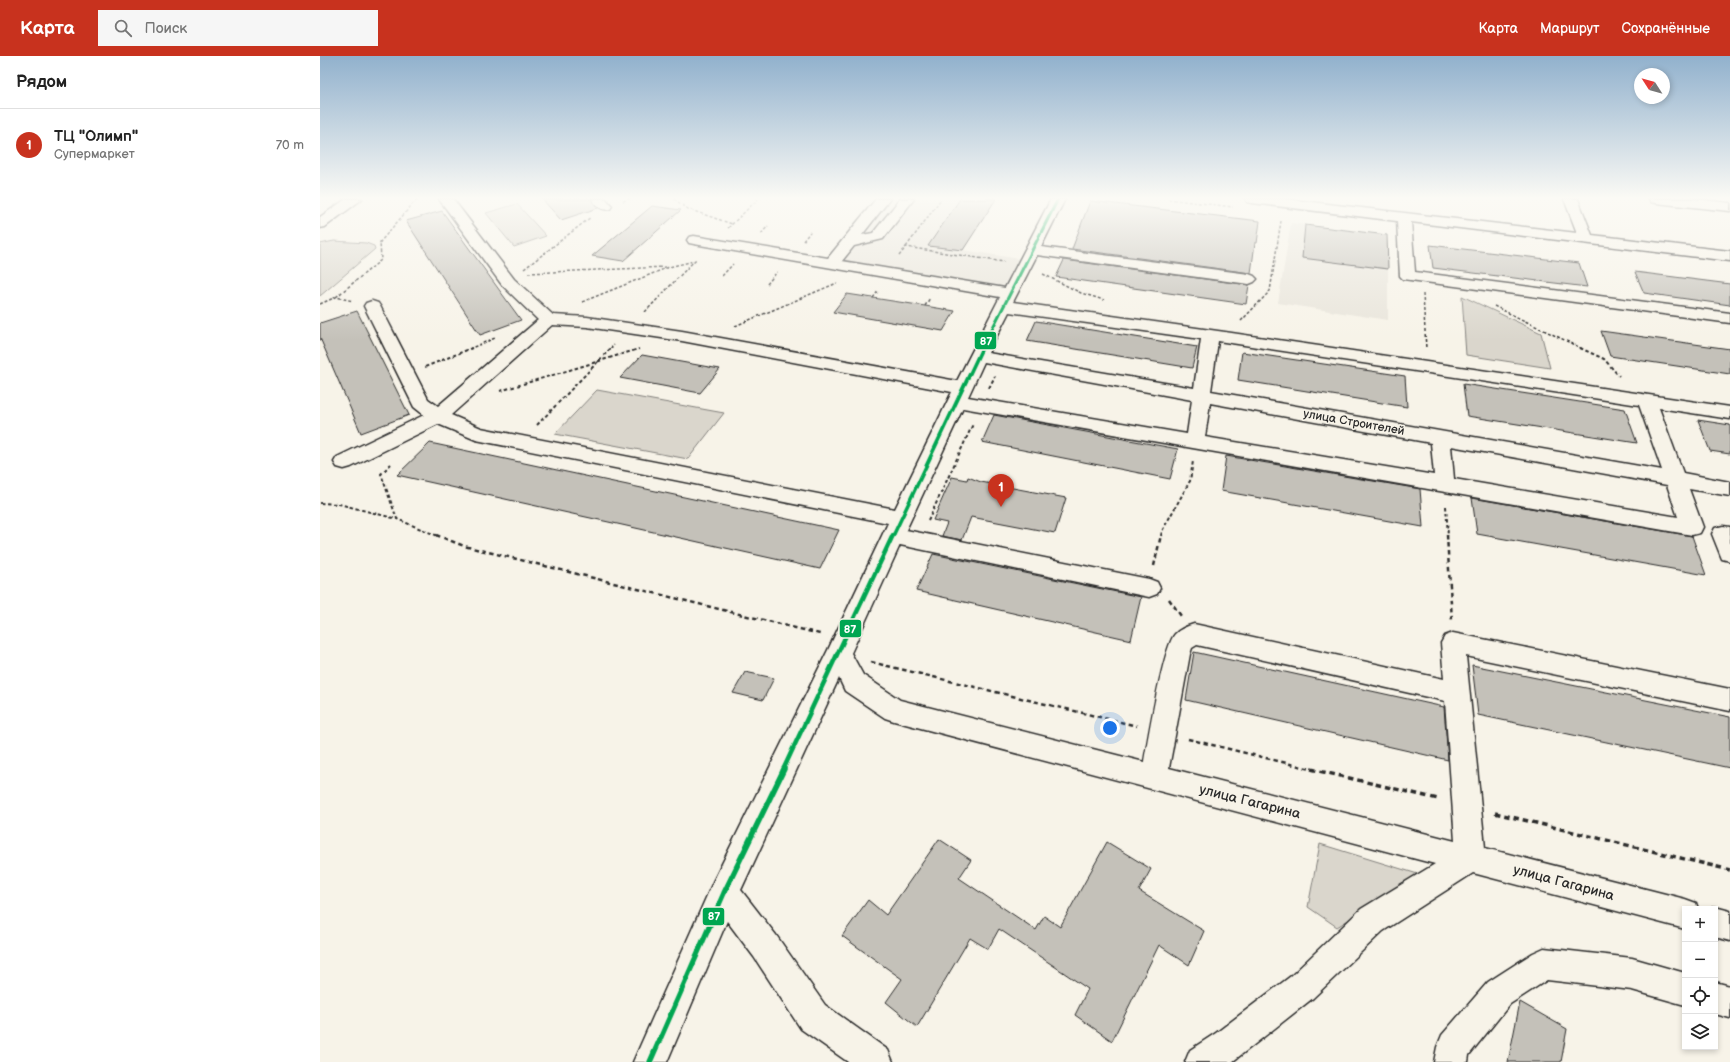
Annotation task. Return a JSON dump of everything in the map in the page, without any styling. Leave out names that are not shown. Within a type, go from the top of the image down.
[{"type":"street","points":[[487,246],[548,320]]},
{"type":"street","points":[[728,246],[886,273],[1007,300],[1026,309],[1730,413]]},
{"type":"street","points":[[832,264],[846,246]]},
{"type":"street","points":[[650,1062],[724,893],[839,654],[978,356],[1035,246]]},
{"type":"street","points":[[1406,246],[1408,276],[1730,318]]},
{"type":"street","points":[[1645,246],[1730,256]]},
{"type":"street","points":[[1029,257],[1052,253],[1249,279]]},
{"type":"street","points":[[372,306],[420,403],[438,416],[476,434],[897,527],[919,541],[1150,588]]},
{"type":"street","points":[[344,462],[438,416],[548,320],[587,322],[701,340],[960,395],[981,406],[1692,528],[1675,479],[1643,400]]},
{"type":"street","points":[[1196,442],[1210,335]]},
{"type":"street","name":"улица Строителей","points":[[978,356],[1730,489]]},
{"type":"street","points":[[1440,437],[1445,485]]},
{"type":"street","points":[[1730,536],[1723,534],[1730,553]]},
{"type":"street","points":[[1154,777],[1178,654],[1183,642],[1194,634],[1457,693]]},
{"type":"street","points":[[1202,1062],[1228,1045],[1302,987],[1372,920],[1472,858],[1453,643],[1730,700]]},
{"type":"street","name":"улица Гагарина","points":[[839,654],[854,683],[894,710],[1682,913]]},
{"type":"street","points":[[724,893],[765,946],[813,1017],[876,1062]]},
{"type":"street","points":[[1718,923],[1730,926]]},
{"type":"street","points":[[1451,1062],[1454,1047],[1499,993],[1544,964],[1632,974],[1682,988]]},
{"type":"street","points":[[1718,999],[1730,1002]]},
{"type":"path","points":[[320,304],[336,297],[381,260],[380,246]]},
{"type":"path","points":[[514,277],[550,246]]},
{"type":"path","points":[[886,273],[906,247],[1029,257]]},
{"type":"path","points":[[1026,309],[1052,253]]},
{"type":"path","points":[[514,277],[669,267]]},
{"type":"path","points":[[701,340],[870,270]]},
{"type":"path","points":[[336,297],[372,306]]},
{"type":"path","points":[[1491,304],[1604,359],[1643,400]]},
{"type":"path","points":[[494,392],[640,349]]},
{"type":"path","points":[[919,541],[1002,360]]},
{"type":"path","points":[[1194,634],[1167,597],[1150,588],[1162,531],[1190,481],[1196,442]]},
{"type":"path","points":[[392,464],[381,474],[397,519]]},
{"type":"path","points":[[1445,485],[1453,643]]},
{"type":"path","points":[[320,503],[339,504],[397,519],[464,546],[820,634],[839,654]]},
{"type":"path","points":[[854,683],[864,660],[1730,870]]},
{"type":"shaded area","points":[[320,246],[374,246],[375,249],[320,296]]},
{"type":"shaded area","points":[[839,246],[966,246],[963,250],[1020,259],[1004,289],[827,261]]},
{"type":"shaded area","points":[[1287,246],[1303,246],[1302,258],[1388,269],[1388,320],[1278,303]]},
{"type":"shaded area","points":[[1462,296],[1541,333],[1550,368],[1466,355]]},
{"type":"shaded area","points":[[597,390],[724,413],[688,459],[555,434]]},
{"type":"shaded area","points":[[1320,844],[1421,875],[1337,927],[1308,907]]},
{"type":"building","points":[[422,246],[467,246],[521,320],[480,335]]},
{"type":"building","points":[[604,246],[640,246],[623,261],[592,256]]},
{"type":"building","points":[[928,246],[966,246],[963,250]]},
{"type":"building","points":[[1073,246],[1255,246],[1251,273],[1072,249]]},
{"type":"building","points":[[1303,246],[1387,246],[1388,269],[1302,258]]},
{"type":"building","points":[[1430,246],[1579,263],[1587,287],[1433,268]]},
{"type":"building","points":[[1064,260],[1249,285],[1246,304],[1056,277]]},
{"type":"building","points":[[1635,272],[1730,284],[1730,305],[1644,293]]},
{"type":"building","points":[[847,294],[955,311],[943,331],[833,312]]},
{"type":"building","points":[[357,311],[409,415],[361,433],[320,338],[320,323]]},
{"type":"building","points":[[1036,321],[1197,347],[1192,368],[1027,341]]},
{"type":"building","points":[[1601,331],[1730,349],[1730,374],[1610,356]]},
{"type":"building","points":[[1242,352],[1405,376],[1407,407],[1238,380]]},
{"type":"building","points":[[642,355],[720,369],[700,393],[620,378]]},
{"type":"building","points":[[1463,384],[1625,409],[1637,443],[1467,416]]},
{"type":"building","points":[[994,415],[1178,449],[1170,479],[982,442]]},
{"type":"building","points":[[1698,420],[1730,425],[1730,454],[1710,451]]},
{"type":"building","points":[[430,443],[839,530],[820,569],[397,475]]},
{"type":"building","points":[[1226,456],[1420,489],[1423,527],[1221,491]]},
{"type":"building","points":[[952,477],[967,480],[968,477],[981,482],[1066,498],[1055,533],[971,517],[962,540],[942,536],[947,523],[933,520]]},
{"type":"building","points":[[1472,498],[1692,536],[1706,575],[1477,534]]},
{"type":"building","points":[[933,554],[1141,597],[1131,640],[916,591]]},
{"type":"building","points":[[1194,652],[1444,707],[1448,760],[1186,700]]},
{"type":"building","points":[[1472,665],[1730,717],[1730,768],[1478,715]]},
{"type":"building","points":[[745,672],[774,678],[763,700],[733,693]]},
{"type":"building","points":[[939,839],[971,860],[959,878],[1036,930],[1044,916],[1060,927],[1107,842],[1151,869],[1139,891],[1204,931],[1189,965],[1159,945],[1112,1041],[1075,1015],[1088,989],[999,929],[988,949],[970,938],[917,1027],[886,1002],[902,979],[842,936],[868,900],[886,915]]},
{"type":"building","points":[[1520,1002],[1567,1029],[1561,1062],[1508,1062]]},
{"type":"transit line","name":"87","points":[[650,1062],[724,893],[839,653],[978,356],[1034,246]]},
{"type":"place","name":"ТЦ \"Олимп\"","points":[[1001,507]]}]
